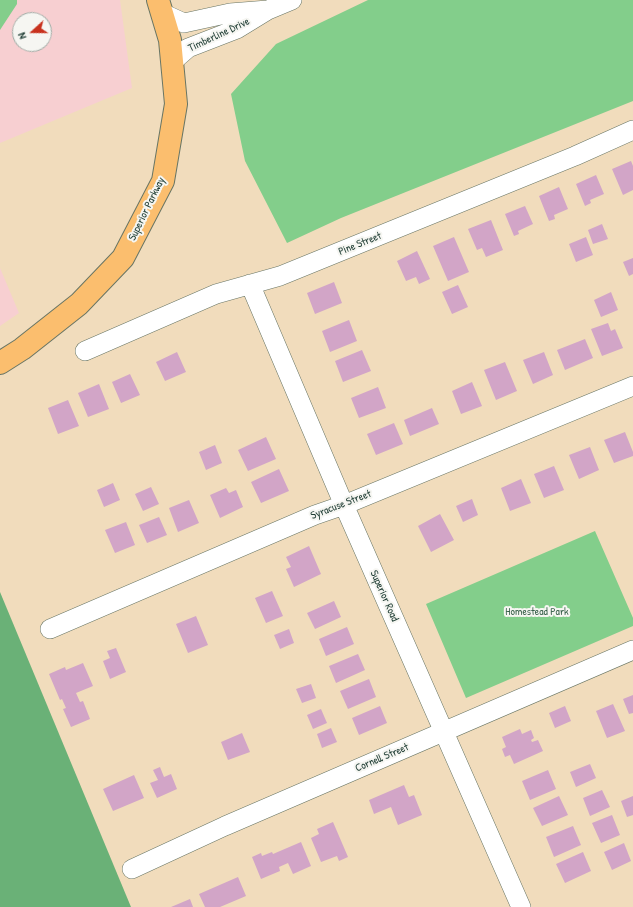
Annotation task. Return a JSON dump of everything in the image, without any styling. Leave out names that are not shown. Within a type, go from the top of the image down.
[{"type":"main road","name":"Superior Parkway","points":[[0,363],[22,349],[79,304],[123,258],[163,182],[176,104],[170,40],[160,6]]},
{"type":"street","name":"Timberline Drive","points":[[172,62],[188,48],[237,29],[268,10],[292,0]]},
{"type":"street","name":"Timberline Drive","points":[[160,6],[184,23],[230,13],[268,10]]},
{"type":"street","name":"Pine Street","points":[[85,351],[216,294],[280,276],[567,159],[633,130]]},
{"type":"street","name":"Superior Road","points":[[250,284],[344,505],[521,907]]},
{"type":"street","name":"Syracuse Street","points":[[50,629],[308,518],[344,505],[633,386]]},
{"type":"street","name":"Cornell Street","points":[[132,869],[225,826],[633,650]]},
{"type":"shaded area","points":[[0,0],[120,0],[132,88],[0,143]]},
{"type":"shaded area","points":[[0,268],[19,313],[0,326]]},
{"type":"green space","points":[[0,0],[17,0],[17,4],[0,30]]},
{"type":"green space","points":[[368,0],[633,0],[633,101],[341,218],[287,243],[245,161],[231,94],[276,44]]},
{"type":"green space","name":"Homestead Park","points":[[595,531],[633,618],[633,626],[466,698],[426,604]]},
{"type":"green space","points":[[0,592],[131,907],[0,907]]},
{"type":"building","points":[[631,161],[633,166],[633,190],[623,195],[612,169]]},
{"type":"building","points":[[596,175],[604,194],[590,200],[591,203],[585,206],[576,184]]},
{"type":"building","points":[[559,187],[568,209],[554,215],[555,219],[549,221],[539,196]]},
{"type":"building","points":[[525,206],[533,224],[518,231],[519,234],[514,236],[505,214]]},
{"type":"building","points":[[491,220],[503,250],[486,257],[482,248],[477,250],[468,229]]},
{"type":"building","points":[[602,224],[608,239],[593,244],[588,230]]},
{"type":"building","points":[[454,237],[469,272],[448,281],[433,246]]},
{"type":"building","points":[[586,237],[593,255],[576,262],[569,244]]},
{"type":"building","points":[[417,251],[430,279],[419,284],[416,277],[406,281],[397,261]]},
{"type":"building","points":[[633,258],[633,274],[629,276],[623,262]]},
{"type":"building","points":[[334,282],[342,303],[315,314],[307,293]]},
{"type":"building","points":[[458,285],[468,307],[452,314],[442,292]]},
{"type":"building","points":[[611,292],[618,310],[601,317],[594,300]]},
{"type":"building","points":[[349,320],[357,341],[330,352],[322,331]]},
{"type":"building","points":[[608,323],[611,331],[615,329],[623,348],[602,356],[591,329]]},
{"type":"building","points":[[585,339],[593,358],[565,370],[557,350]]},
{"type":"building","points":[[362,350],[371,371],[343,382],[335,361]]},
{"type":"building","points":[[177,352],[186,372],[165,381],[156,362]]},
{"type":"building","points":[[544,352],[553,375],[533,384],[523,360]]},
{"type":"building","points":[[505,362],[517,391],[496,400],[484,370]]},
{"type":"building","points":[[130,374],[140,395],[121,403],[112,382]]},
{"type":"building","points":[[472,382],[482,406],[461,414],[452,391]]},
{"type":"building","points":[[99,384],[109,409],[88,417],[78,393]]},
{"type":"building","points":[[378,387],[386,408],[359,418],[351,398]]},
{"type":"building","points":[[68,400],[79,426],[58,434],[48,408]]},
{"type":"building","points":[[432,408],[439,424],[410,436],[404,420]]},
{"type":"building","points":[[394,423],[403,444],[376,455],[367,434]]},
{"type":"building","points":[[625,432],[633,452],[633,456],[614,463],[604,440]]},
{"type":"building","points":[[266,437],[276,459],[248,471],[238,450]]},
{"type":"building","points":[[215,445],[222,463],[206,470],[199,452]]},
{"type":"building","points":[[590,447],[599,470],[579,479],[569,455]]},
{"type":"building","points":[[554,466],[564,490],[544,498],[534,474]]},
{"type":"building","points":[[279,469],[289,491],[261,503],[251,482]]},
{"type":"building","points":[[521,479],[531,503],[510,511],[501,488]]},
{"type":"building","points":[[113,483],[120,500],[104,507],[97,490]]},
{"type":"building","points":[[151,487],[159,504],[143,511],[135,494]]},
{"type":"building","points":[[226,488],[229,493],[236,490],[243,507],[220,518],[210,495]]},
{"type":"building","points":[[472,499],[478,515],[463,522],[456,506]]},
{"type":"building","points":[[189,500],[199,523],[178,532],[169,508]]},
{"type":"building","points":[[440,514],[454,540],[431,552],[418,526]]},
{"type":"building","points":[[159,517],[167,535],[147,543],[139,525]]},
{"type":"building","points":[[126,522],[135,545],[115,553],[105,530]]},
{"type":"building","points":[[309,546],[321,574],[294,587],[286,569],[291,567],[286,557]]},
{"type":"building","points":[[272,591],[283,616],[266,623],[255,598]]},
{"type":"building","points":[[334,601],[341,617],[315,629],[307,613]]},
{"type":"building","points":[[196,616],[208,645],[188,653],[176,624]]},
{"type":"building","points":[[347,627],[354,644],[326,656],[319,639]]},
{"type":"building","points":[[289,629],[294,643],[280,649],[274,635]]},
{"type":"building","points":[[116,648],[126,672],[110,679],[103,661],[110,658],[107,651]]},
{"type":"building","points":[[358,654],[365,670],[336,683],[329,666]]},
{"type":"building","points":[[83,663],[93,686],[76,693],[80,702],[83,701],[90,719],[71,727],[63,709],[66,708],[62,699],[60,700],[49,674],[65,667],[66,670]]},
{"type":"building","points":[[369,679],[376,697],[348,709],[340,691]]},
{"type":"building","points":[[311,684],[316,698],[302,703],[296,689]]},
{"type":"building","points":[[633,695],[633,713],[629,714],[623,699]]},
{"type":"building","points":[[613,704],[625,731],[607,738],[596,711]]},
{"type":"building","points":[[380,706],[387,723],[359,735],[352,718]]},
{"type":"building","points":[[565,706],[571,721],[555,728],[549,713]]},
{"type":"building","points":[[321,709],[327,723],[313,729],[307,715]]},
{"type":"building","points":[[331,728],[337,742],[322,748],[317,734]]},
{"type":"building","points":[[520,729],[522,734],[531,730],[534,738],[531,740],[532,742],[538,740],[543,751],[514,764],[510,755],[505,757],[502,749],[506,747],[502,737]]},
{"type":"building","points":[[242,733],[250,752],[228,760],[221,742]]},
{"type":"building","points":[[590,764],[596,778],[576,787],[570,772]]},
{"type":"building","points":[[160,767],[164,777],[171,774],[177,789],[157,798],[150,783],[158,780],[153,770]]},
{"type":"building","points":[[548,770],[556,789],[530,800],[522,781]]},
{"type":"building","points":[[134,775],[144,798],[113,811],[103,789]]},
{"type":"building","points":[[404,785],[409,797],[414,795],[422,815],[398,825],[391,807],[374,814],[369,800]]},
{"type":"building","points":[[602,790],[610,807],[590,816],[583,798]]},
{"type":"building","points":[[559,796],[568,815],[542,826],[533,808]]},
{"type":"building","points":[[633,796],[633,815],[627,817],[621,801]]},
{"type":"building","points":[[612,815],[620,835],[601,843],[592,823]]},
{"type":"building","points":[[333,822],[348,857],[339,861],[337,856],[321,862],[311,838],[319,834],[317,829]]},
{"type":"building","points":[[573,826],[581,845],[554,857],[546,837]]},
{"type":"building","points":[[301,842],[311,866],[293,874],[288,863],[279,867],[280,871],[261,879],[252,857],[261,853],[262,856],[272,852],[273,854]]},
{"type":"building","points":[[624,843],[631,861],[612,870],[604,852]]},
{"type":"building","points":[[583,852],[591,871],[565,883],[556,864]]},
{"type":"building","points":[[238,877],[246,896],[220,907],[205,907],[199,894]]},
{"type":"building","points":[[190,899],[193,907],[171,907]]}]
